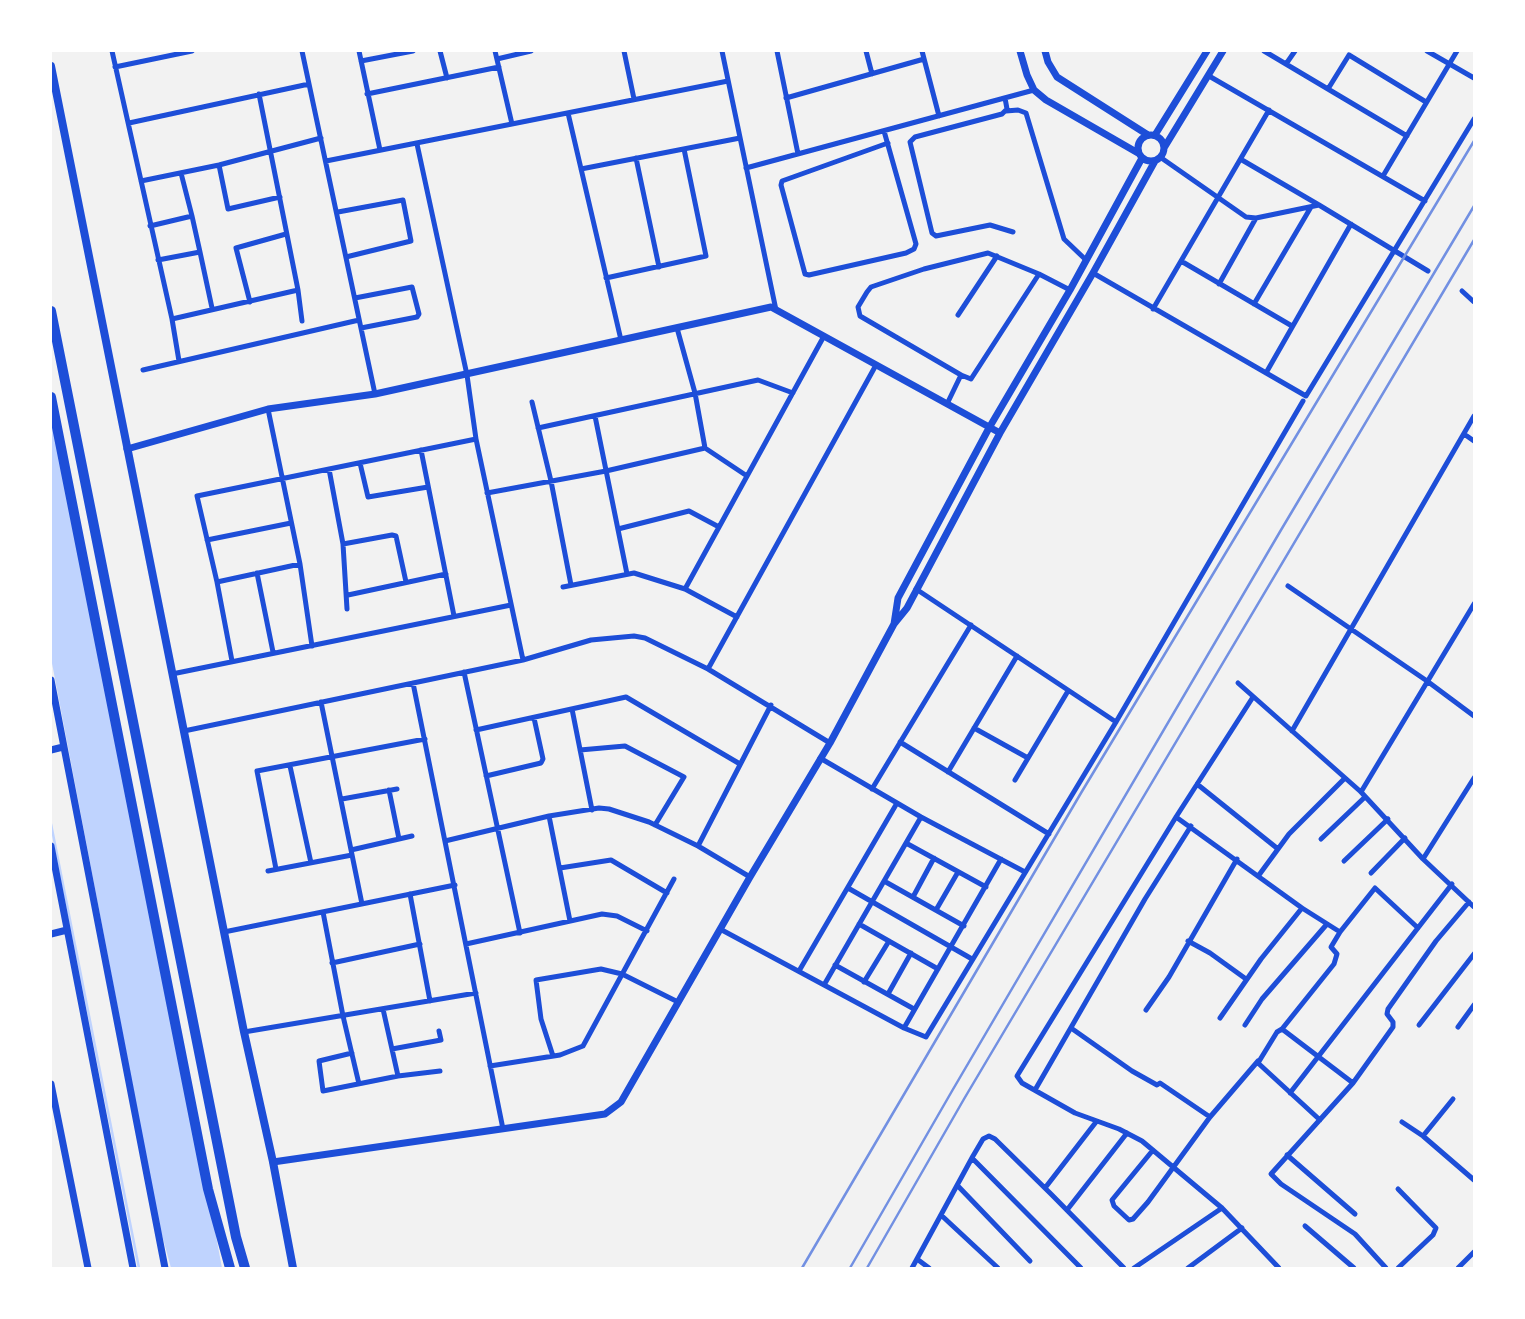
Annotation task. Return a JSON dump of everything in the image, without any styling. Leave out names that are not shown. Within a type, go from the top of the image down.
[{"type":"highway","points":[[51,311],[236,1237],[245,1268]]},
{"type":"highway","points":[[51,397],[208,1189],[230,1268]]},
{"type":"main road","points":[[51,66],[244,1032],[274,1161],[293,1268]]},
{"type":"street","points":[[112,51],[179,361]]},
{"type":"street","points":[[116,67],[160,54],[192,51]]},
{"type":"street","points":[[302,51],[375,394]]},
{"type":"street","points":[[359,51],[380,150]]},
{"type":"street","points":[[361,61],[414,51]]},
{"type":"street","points":[[440,51],[447,78]]},
{"type":"street","points":[[495,51],[512,124]]},
{"type":"street","points":[[497,59],[531,51]]},
{"type":"street","points":[[624,51],[634,99]]},
{"type":"street","points":[[722,51],[776,310]]},
{"type":"street","points":[[777,51],[798,154]]},
{"type":"street","points":[[866,51],[873,74]]},
{"type":"street","points":[[922,51],[939,116]]},
{"type":"street","points":[[1020,51],[1034,90],[1046,100],[1140,155],[1158,159],[1246,217],[1256,218],[1320,205]]},
{"type":"street","points":[[1045,51],[1057,77],[1161,139],[1164,148]]},
{"type":"street","points":[[894,624],[898,598],[989,428],[1086,260],[1140,155],[1139,143],[1152,135],[1207,51]]},
{"type":"street","points":[[274,1161],[503,1130],[605,1114],[615,1109],[626,1095],[830,743],[894,624],[907,608],[1000,433],[1223,51]]},
{"type":"street","points":[[1264,51],[1407,136]]},
{"type":"street","points":[[1286,64],[1294,51]]},
{"type":"street","points":[[1427,51],[1474,78]]},
{"type":"street","points":[[1383,176],[1457,51]]},
{"type":"street","points":[[1328,89],[1349,55],[1426,103]]},
{"type":"street","points":[[786,98],[924,59]]},
{"type":"street","points":[[367,94],[499,67]]},
{"type":"street","points":[[1209,76],[1425,201]]},
{"type":"street","points":[[326,161],[728,81]]},
{"type":"street","points":[[129,123],[309,84]]},
{"type":"street","points":[[746,168],[1034,90]]},
{"type":"street","points":[[259,94],[302,321]]},
{"type":"street","points":[[1005,98],[1006,111]]},
{"type":"street","points":[[1013,232],[990,225],[936,236],[932,233],[910,142],[915,136],[1006,111],[1018,110],[1026,113],[1063,239],[1086,260]]},
{"type":"street","points":[[1153,309],[1269,110]]},
{"type":"street","points":[[568,113],[621,340]]},
{"type":"street","points":[[720,929],[904,1028],[926,1037],[1116,722],[1304,398],[1474,119]]},
{"type":"street","points":[[884,131],[888,143],[916,244],[914,249],[894,256],[805,274],[781,186],[782,181],[888,143]]},
{"type":"street","points":[[141,181],[219,165],[321,138]]},
{"type":"street","points":[[580,169],[740,138]]},
{"type":"street","points":[[417,144],[467,375],[476,439],[523,660]]},
{"type":"street","points":[[606,278],[706,256],[684,149]]},
{"type":"street","points":[[636,158],[659,267]]},
{"type":"street","points":[[1242,160],[1429,271]]},
{"type":"street","points":[[219,165],[228,209],[280,197]]},
{"type":"street","points":[[181,173],[212,309]]},
{"type":"street","points":[[338,212],[403,200],[411,241],[346,257]]},
{"type":"street","points":[[1254,304],[1312,207]]},
{"type":"street","points":[[150,226],[192,216]]},
{"type":"street","points":[[1219,284],[1256,218]]},
{"type":"street","points":[[1266,373],[1351,224]]},
{"type":"street","points":[[250,302],[236,248],[286,233]]},
{"type":"street","points":[[158,260],[200,251]]},
{"type":"street","points":[[1038,274],[971,379],[860,316],[858,307],[871,287],[924,269],[987,253],[1038,274],[1070,290]]},
{"type":"street","points":[[958,315],[996,256]]},
{"type":"street","points":[[1181,261],[1292,326]]},
{"type":"street","points":[[1093,273],[1266,373],[1304,398]]},
{"type":"street","points":[[355,298],[412,287],[419,314],[417,317],[361,328]]},
{"type":"street","points":[[172,319],[298,290]]},
{"type":"street","points":[[1462,291],[1474,302]]},
{"type":"street","points":[[127,449],[268,409],[375,394],[771,307],[1000,433]]},
{"type":"street","points":[[143,370],[359,320]]},
{"type":"street","points":[[677,328],[695,393],[705,448],[747,476]]},
{"type":"street","points":[[685,589],[824,336]]},
{"type":"street","points":[[708,669],[876,365]]},
{"type":"street","points":[[947,404],[961,375]]},
{"type":"street","points":[[538,428],[758,380],[793,393]]},
{"type":"street","points":[[532,402],[551,481],[571,585]]},
{"type":"street","points":[[268,409],[300,564],[312,646]]},
{"type":"street","points":[[595,416],[627,573]]},
{"type":"street","points":[[1292,731],[1474,416]]},
{"type":"street","points":[[1464,434],[1474,441]]},
{"type":"street","points":[[232,661],[197,496],[476,439]]},
{"type":"street","points":[[487,493],[606,471],[705,448]]},
{"type":"street","points":[[421,450],[454,616]]},
{"type":"street","points":[[360,463],[368,497],[428,487]]},
{"type":"street","points":[[329,469],[344,544],[347,609]]},
{"type":"street","points":[[618,529],[689,511],[719,527]]},
{"type":"street","points":[[207,540],[291,523]]},
{"type":"street","points":[[344,544],[396,536],[406,582]]},
{"type":"street","points":[[217,582],[300,564]]},
{"type":"street","points":[[257,573],[273,652]]},
{"type":"street","points":[[563,587],[627,573],[641,574],[685,589],[737,617]]},
{"type":"street","points":[[348,595],[446,574]]},
{"type":"street","points":[[1288,586],[1474,716]]},
{"type":"street","points":[[916,589],[1116,722]]},
{"type":"street","points":[[1321,839],[1363,794],[1474,604]]},
{"type":"street","points":[[172,674],[511,605]]},
{"type":"street","points":[[872,789],[971,625]]},
{"type":"street","points":[[184,731],[523,660],[591,640],[634,636],[645,638],[708,669],[830,743]]},
{"type":"street","points":[[948,772],[1017,656]]},
{"type":"street","points":[[464,672],[520,933]]},
{"type":"street","points":[[51,680],[165,1268]]},
{"type":"street","points":[[413,683],[503,1130]]},
{"type":"street","points":[[1238,683],[1363,794],[1423,859],[1474,907]]},
{"type":"street","points":[[1015,779],[1068,691]]},
{"type":"street","points":[[1253,696],[1018,1073],[1020,1081],[1035,1090],[1096,1122],[1127,1133],[1153,1150],[1222,1208],[1279,1268]]},
{"type":"street","points":[[476,730],[623,697],[630,698],[740,764]]},
{"type":"street","points":[[321,702],[362,904]]},
{"type":"street","points":[[698,846],[771,705]]},
{"type":"street","points":[[572,709],[592,810]]},
{"type":"street","points":[[486,776],[541,763],[534,718]]},
{"type":"street","points":[[974,728],[1028,758]]},
{"type":"street","points":[[276,869],[257,771],[425,739]]},
{"type":"street","points":[[900,742],[1049,834]]},
{"type":"street","points":[[580,750],[625,746],[684,777],[655,825]]},
{"type":"street","points":[[51,750],[63,747]]},
{"type":"street","points":[[820,758],[921,817],[1025,872]]},
{"type":"street","points":[[289,766],[310,863]]},
{"type":"street","points":[[1259,875],[1296,827],[1345,778]]},
{"type":"street","points":[[1423,859],[1474,778]]},
{"type":"street","points":[[1197,784],[1278,849]]},
{"type":"street","points":[[341,799],[393,789],[399,839]]},
{"type":"street","points":[[799,971],[897,803]]},
{"type":"street","points":[[445,841],[549,816],[592,810],[618,810],[698,846],[750,877]]},
{"type":"street","points":[[549,816],[570,921]]},
{"type":"street","points":[[824,985],[921,817]]},
{"type":"street","points":[[1176,817],[1302,908],[1340,932]]},
{"type":"street","points":[[1343,861],[1388,819]]},
{"type":"street","points":[[1035,1090],[1145,900],[1191,827]]},
{"type":"street","points":[[268,871],[310,863],[412,836]]},
{"type":"street","points":[[1371,873],[1405,838]]},
{"type":"street","points":[[906,842],[986,887]]},
{"type":"street","points":[[51,846],[133,1268]]},
{"type":"street","points":[[912,897],[934,858]]},
{"type":"street","points":[[904,1028],[1001,859]]},
{"type":"street","points":[[1146,1010],[1169,977],[1237,859]]},
{"type":"street","points":[[560,868],[611,860],[667,893]]},
{"type":"street","points":[[936,910],[958,872]]},
{"type":"street","points":[[490,1066],[553,1056],[583,1046],[674,879]]},
{"type":"street","points":[[884,881],[964,926]]},
{"type":"street","points":[[1290,1093],[1452,884]]},
{"type":"street","points":[[224,932],[455,885]]},
{"type":"street","points":[[848,888],[972,959]]},
{"type":"street","points":[[1153,1150],[1112,1200],[1112,1205],[1129,1220],[1133,1219],[1210,1117],[1258,1062],[1277,1032],[1334,964],[1337,954],[1331,947],[1375,888],[1418,928]]},
{"type":"street","points":[[410,894],[430,1001]]},
{"type":"street","points":[[1386,1268],[1355,1234],[1272,1177],[1272,1172],[1353,1083],[1392,1029],[1393,1022],[1387,1014],[1394,1001],[1436,941],[1469,902]]},
{"type":"street","points":[[1220,1018],[1246,979],[1302,908]]},
{"type":"street","points":[[323,912],[359,1084]]},
{"type":"street","points":[[466,944],[607,913],[647,931]]},
{"type":"street","points":[[859,924],[938,969]]},
{"type":"street","points":[[1245,1025],[1262,999],[1327,924]]},
{"type":"street","points":[[51,934],[67,930]]},
{"type":"street","points":[[864,982],[889,941]]},
{"type":"street","points":[[1188,941],[1246,979]]},
{"type":"street","points":[[332,963],[420,944]]},
{"type":"street","points":[[888,994],[911,954]]},
{"type":"street","points":[[1419,1025],[1474,954]]},
{"type":"street","points":[[835,965],[914,1009]]},
{"type":"street","points":[[553,1056],[541,1020],[536,980],[601,969],[622,974],[678,1002]]},
{"type":"street","points":[[244,1032],[475,993]]},
{"type":"street","points":[[1458,1027],[1474,1005]]},
{"type":"street","points":[[383,1009],[398,1076]]},
{"type":"street","points":[[1071,1028],[1132,1071],[1157,1085],[1160,1083],[1210,1117]]},
{"type":"street","points":[[1282,1029],[1353,1083]]},
{"type":"street","points":[[392,1049],[441,1040],[439,1031]]},
{"type":"street","points":[[352,1053],[319,1062],[323,1091],[398,1076],[440,1072]]},
{"type":"street","points":[[1258,1062],[1320,1119]]},
{"type":"street","points":[[51,1084],[88,1268]]},
{"type":"street","points":[[1423,1136],[1453,1099]]},
{"type":"street","points":[[1045,1188],[1096,1122]]},
{"type":"street","points":[[1402,1122],[1423,1136],[1474,1180]]},
{"type":"street","points":[[1067,1209],[1127,1133]]},
{"type":"street","points":[[912,1268],[983,1139],[991,1136],[1124,1268]]},
{"type":"street","points":[[1287,1155],[1356,1214]]},
{"type":"street","points":[[972,1158],[1082,1268]]},
{"type":"street","points":[[957,1185],[1030,1261]]},
{"type":"street","points":[[1398,1189],[1436,1228],[1433,1235],[1398,1268]]},
{"type":"street","points":[[1134,1268],[1222,1208]]},
{"type":"street","points":[[941,1215],[998,1268]]},
{"type":"street","points":[[1305,1226],[1354,1268]]},
{"type":"street","points":[[1188,1268],[1242,1228]]},
{"type":"street","points":[[1458,1268],[1474,1252]]},
{"type":"street","points":[[917,1259],[929,1268]]},
{"type":"water","points":[[51,391],[119,717],[222,1268],[171,1268],[159,1224],[51,658]]},
{"type":"waterway","points":[[51,824],[139,1268]]},
{"type":"railway","points":[[802,1268],[1081,793],[1474,141]]},
{"type":"railway","points":[[850,1268],[1281,530],[1474,206]]},
{"type":"railway","points":[[867,1268],[964,1099],[1474,240]]}]
